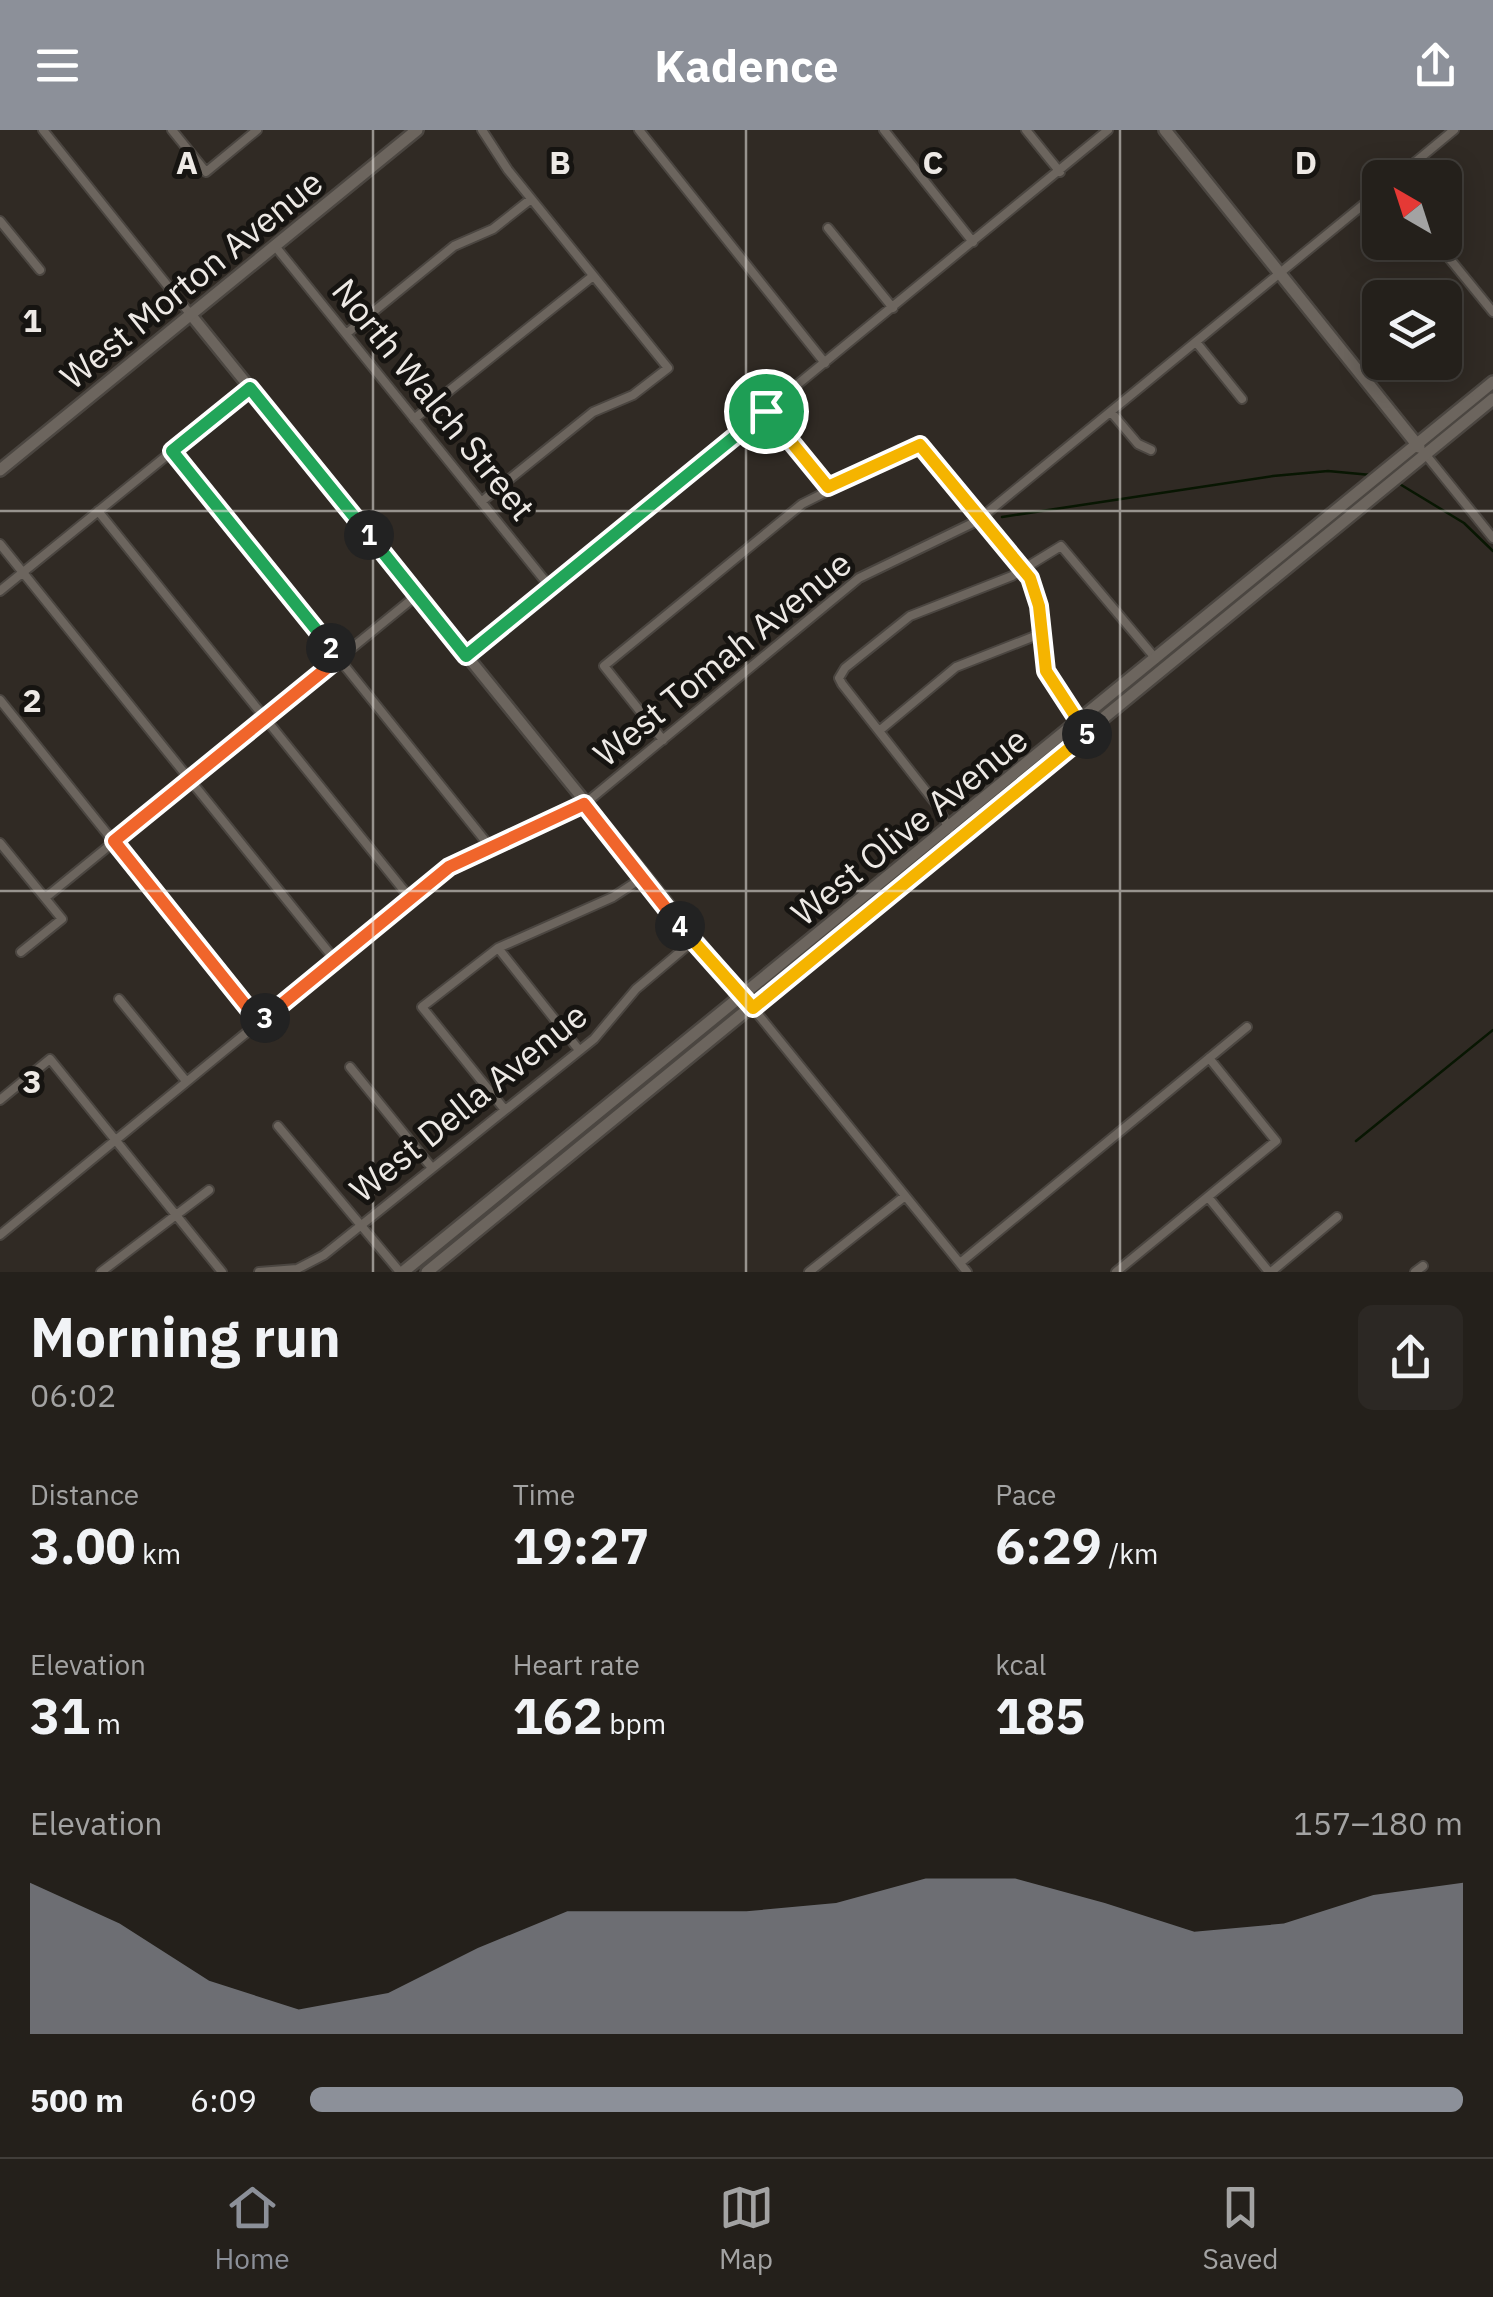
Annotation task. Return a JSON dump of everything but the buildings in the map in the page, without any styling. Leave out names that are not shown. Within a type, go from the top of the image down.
[{"type":"main road","name":"West Morton Avenue","points":[[0,470],[418,130]]},
{"type":"main road","points":[[1166,130],[1421,449]]},
{"type":"main road","name":"West Olive Avenue","points":[[401,1272],[1088,733],[1421,449],[1493,382]]},
{"type":"main road","name":"West Olive Avenue","points":[[427,1272],[1079,722],[1421,449],[1493,399]]},
{"type":"street","points":[[43,130],[642,878],[967,1272]]},
{"type":"street","points":[[172,130],[206,172],[257,130]]},
{"type":"street","points":[[481,502],[593,412],[634,395],[668,368],[531,199],[482,130]]},
{"type":"street","points":[[639,130],[826,362]]},
{"type":"street","points":[[884,130],[974,242]]},
{"type":"street","points":[[1026,130],[1060,172]]},
{"type":"street","points":[[466,656],[1108,130]]},
{"type":"street","points":[[1418,160],[1454,130]]},
{"type":"street","points":[[346,334],[454,246],[493,229],[531,199]]},
{"type":"street","name":"West Tomah Avenue","points":[[0,1234],[449,867],[584,804],[860,578],[982,517],[1362,205]]},
{"type":"street","points":[[0,221],[40,270]]},
{"type":"street","points":[[828,228],[893,308]]},
{"type":"street","name":"North Walch Street","points":[[276,246],[550,587]]},
{"type":"street","points":[[1451,260],[1493,312]]},
{"type":"street","points":[[414,418],[593,276]]},
{"type":"street","points":[[1196,342],[1242,399]]},
{"type":"street","points":[[0,590],[250,388]]},
{"type":"street","points":[[766,411],[828,487]]},
{"type":"street","points":[[1111,412],[1138,444],[1150,450]]},
{"type":"street","points":[[663,740],[604,666],[794,510],[828,487],[920,445],[1024,570],[1038,598],[1049,680],[1088,733]]},
{"type":"street","points":[[1421,449],[1493,538]]},
{"type":"street","points":[[172,451],[490,848]]},
{"type":"street","points":[[98,511],[410,898]]},
{"type":"street","points":[[0,544],[335,960]]},
{"type":"street","points":[[949,829],[937,805],[842,684],[839,678],[845,668],[910,616],[1024,570],[1061,546],[1156,659]]},
{"type":"street","points":[[44,898],[417,594]]},
{"type":"street","points":[[879,731],[956,667],[1040,634]]},
{"type":"street","points":[[0,700],[259,1022]]},
{"type":"street","points":[[937,805],[968,778]]},
{"type":"street","points":[[0,843],[62,919],[20,952]]},
{"type":"street","points":[[505,1110],[422,1007],[498,948],[613,898],[642,878]]},
{"type":"street","name":"West Della Avenue","points":[[259,1272],[310,1265],[579,1050],[612,1021],[636,989],[693,941]]},
{"type":"street","points":[[498,948],[579,1050]]},
{"type":"street","points":[[119,998],[186,1081]]},
{"type":"street","points":[[960,1263],[1247,1027]]},
{"type":"street","points":[[1116,1272],[1276,1140],[1209,1058]]},
{"type":"street","points":[[2,1095],[50,1059],[222,1272]]},
{"type":"street","points":[[350,1067],[432,1168]]},
{"type":"street","points":[[278,1126],[359,1227],[401,1272]]},
{"type":"street","points":[[101,1272],[209,1190]]},
{"type":"street","points":[[809,1272],[905,1196]]},
{"type":"street","points":[[1208,1197],[1270,1272],[1337,1217]]},
{"type":"waterway","points":[[1002,517],[1273,476],[1328,471],[1371,475]]},
{"type":"waterway","points":[[1398,483],[1464,523],[1493,551]]},
{"type":"waterway","points":[[1356,1141],[1493,1030]]},
{"type":"route","points":[[250,388],[466,656],[766,411],[828,487],[920,445],[992,527],[1030,578],[1039,606],[1041,652],[1049,680],[1088,733],[753,1008],[693,941],[584,804],[559,820],[449,867],[259,1022],[114,841],[339,658],[172,451],[250,388]]}]
